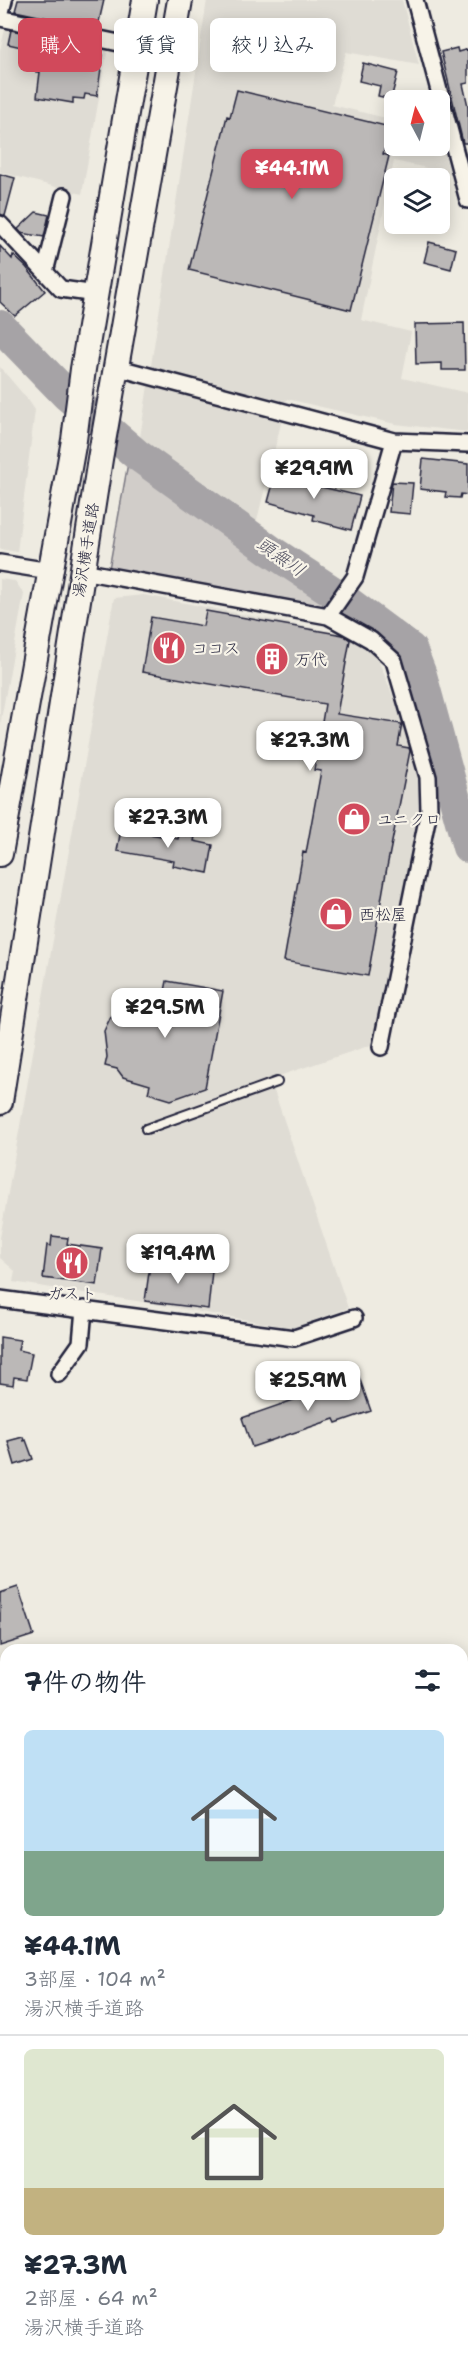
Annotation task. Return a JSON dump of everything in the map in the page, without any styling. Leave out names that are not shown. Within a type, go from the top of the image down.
[{"type":"highway","name":"湯沢横手道路","points":[[142,18],[145,0]]},
{"type":"highway","name":"湯沢横手道路","points":[[0,1102],[115,367],[180,0]]},
{"type":"highway","name":"湯沢横手道路","points":[[0,854],[74,440],[83,369],[134,72]]},
{"type":"street","points":[[4,0],[0,17],[114,42]]},
{"type":"street","points":[[415,0],[461,143],[468,200]]},
{"type":"street","points":[[45,272],[64,196]]},
{"type":"street","points":[[0,224],[61,289],[96,294]]},
{"type":"street","points":[[115,367],[394,441],[468,444]]},
{"type":"street","points":[[332,611],[355,578],[394,441]]},
{"type":"street","points":[[0,563],[50,571]]},
{"type":"street","points":[[82,571],[332,611],[371,640],[394,661],[428,777],[429,810],[381,1047]]},
{"type":"street","points":[[0,1299],[294,1338],[354,1318]]},
{"type":"street","points":[[59,1374],[81,1343],[84,1309]]},
{"type":"lane","points":[[146,1129],[277,1082]]},
{"type":"shaded area","points":[[207,0],[402,0],[419,65],[346,52],[332,105],[384,118],[384,156],[446,156],[449,168],[427,168],[394,161],[393,168],[384,168],[384,209],[361,320],[411,332],[402,378],[468,393],[468,432],[395,424],[287,399],[255,528],[139,444],[196,72],[198,72]]},
{"type":"shaded area","points":[[6,25],[18,28],[18,72],[102,72],[102,46],[108,47],[82,194],[0,172],[0,50]]},
{"type":"shaded area","points":[[0,367],[35,410],[17,552],[0,549]]},
{"type":"shaded area","points":[[128,463],[324,599],[322,607],[109,569]]},
{"type":"shaded area","points":[[0,579],[15,581],[24,594],[0,725]]},
{"type":"shaded area","points":[[144,595],[354,636],[377,657],[402,718],[424,792],[377,1043],[270,1079],[348,1308],[293,1328],[13,1282],[15,1271],[0,1258],[0,1238],[114,598]]},
{"type":"building","points":[[18,0],[104,0],[100,18],[48,18],[15,11]]},
{"type":"building","points":[[11,30],[18,31],[18,46],[8,44]]},
{"type":"building","points":[[457,48],[458,52],[468,49],[468,83],[463,84],[468,106],[468,143],[463,143],[441,52]]},
{"type":"building","points":[[363,63],[398,72],[393,90],[384,90],[384,97],[378,96],[380,86],[359,81]]},
{"type":"building","points":[[40,72],[101,72],[97,96],[85,94],[84,99],[73,98],[73,103],[37,97]]},
{"type":"building","points":[[237,90],[384,126],[383,154],[389,156],[386,168],[384,168],[384,176],[351,310],[189,270],[227,116],[230,117]]},
{"type":"building","points":[[0,174],[15,178],[5,216],[0,214]]},
{"type":"building","points":[[36,212],[49,215],[44,237],[21,233],[18,229]]},
{"type":"building","points":[[429,242],[456,249],[451,269],[424,262]]},
{"type":"building","points":[[0,246],[12,259],[13,255],[26,267],[45,291],[15,316],[0,302]]},
{"type":"building","points":[[464,323],[465,370],[442,370],[442,363],[416,364],[415,324]]},
{"type":"building","points":[[423,459],[468,464],[468,495],[461,494],[460,498],[445,497],[446,492],[420,489]]},
{"type":"building","points":[[277,469],[314,479],[313,485],[360,496],[351,530],[313,520],[314,515],[268,502]]},
{"type":"building","points":[[392,482],[413,483],[410,514],[389,512]]},
{"type":"building","points":[[206,611],[343,635],[350,640],[337,714],[402,724],[398,746],[409,748],[410,751],[368,976],[284,961],[303,852],[306,853],[321,771],[314,770],[325,704],[142,672],[151,617],[203,626]]},
{"type":"building","points":[[121,829],[178,839],[179,834],[195,837],[194,841],[213,845],[208,873],[173,866],[174,861],[117,851]]},
{"type":"building","points":[[167,981],[223,991],[205,1088],[171,1100],[148,1093],[150,1085],[123,1077],[117,1069],[105,1066],[107,1057],[104,1031],[118,1001],[127,1003],[152,994],[164,996]]},
{"type":"building","name":"ガスト","points":[[52,1236],[68,1238],[67,1244],[102,1249],[97,1285],[43,1278],[47,1245],[51,1246]]},
{"type":"building","points":[[151,1258],[178,1262],[178,1267],[212,1271],[208,1309],[145,1301]]},
{"type":"building","points":[[0,1337],[20,1340],[18,1350],[32,1353],[27,1379],[14,1377],[13,1385],[0,1383]]},
{"type":"building","points":[[359,1377],[371,1411],[336,1423],[334,1419],[252,1447],[242,1418]]},
{"type":"building","points":[[23,1437],[33,1459],[15,1465],[8,1441]]},
{"type":"building","points":[[18,1587],[34,1635],[0,1644],[0,1593]]},
{"type":"waterway","name":"頭無川","points":[[0,326],[67,395],[136,454],[271,551],[341,597],[411,649],[421,675],[468,847]]},
{"type":"place","name":"ココス","points":[[169,648]]},
{"type":"place","name":"万代","points":[[272,659]]},
{"type":"place","name":"ユニクロ","points":[[354,819]]},
{"type":"place","name":"西松屋","points":[[336,914]]},
{"type":"place","name":"ガスト","points":[[72,1263]]}]
